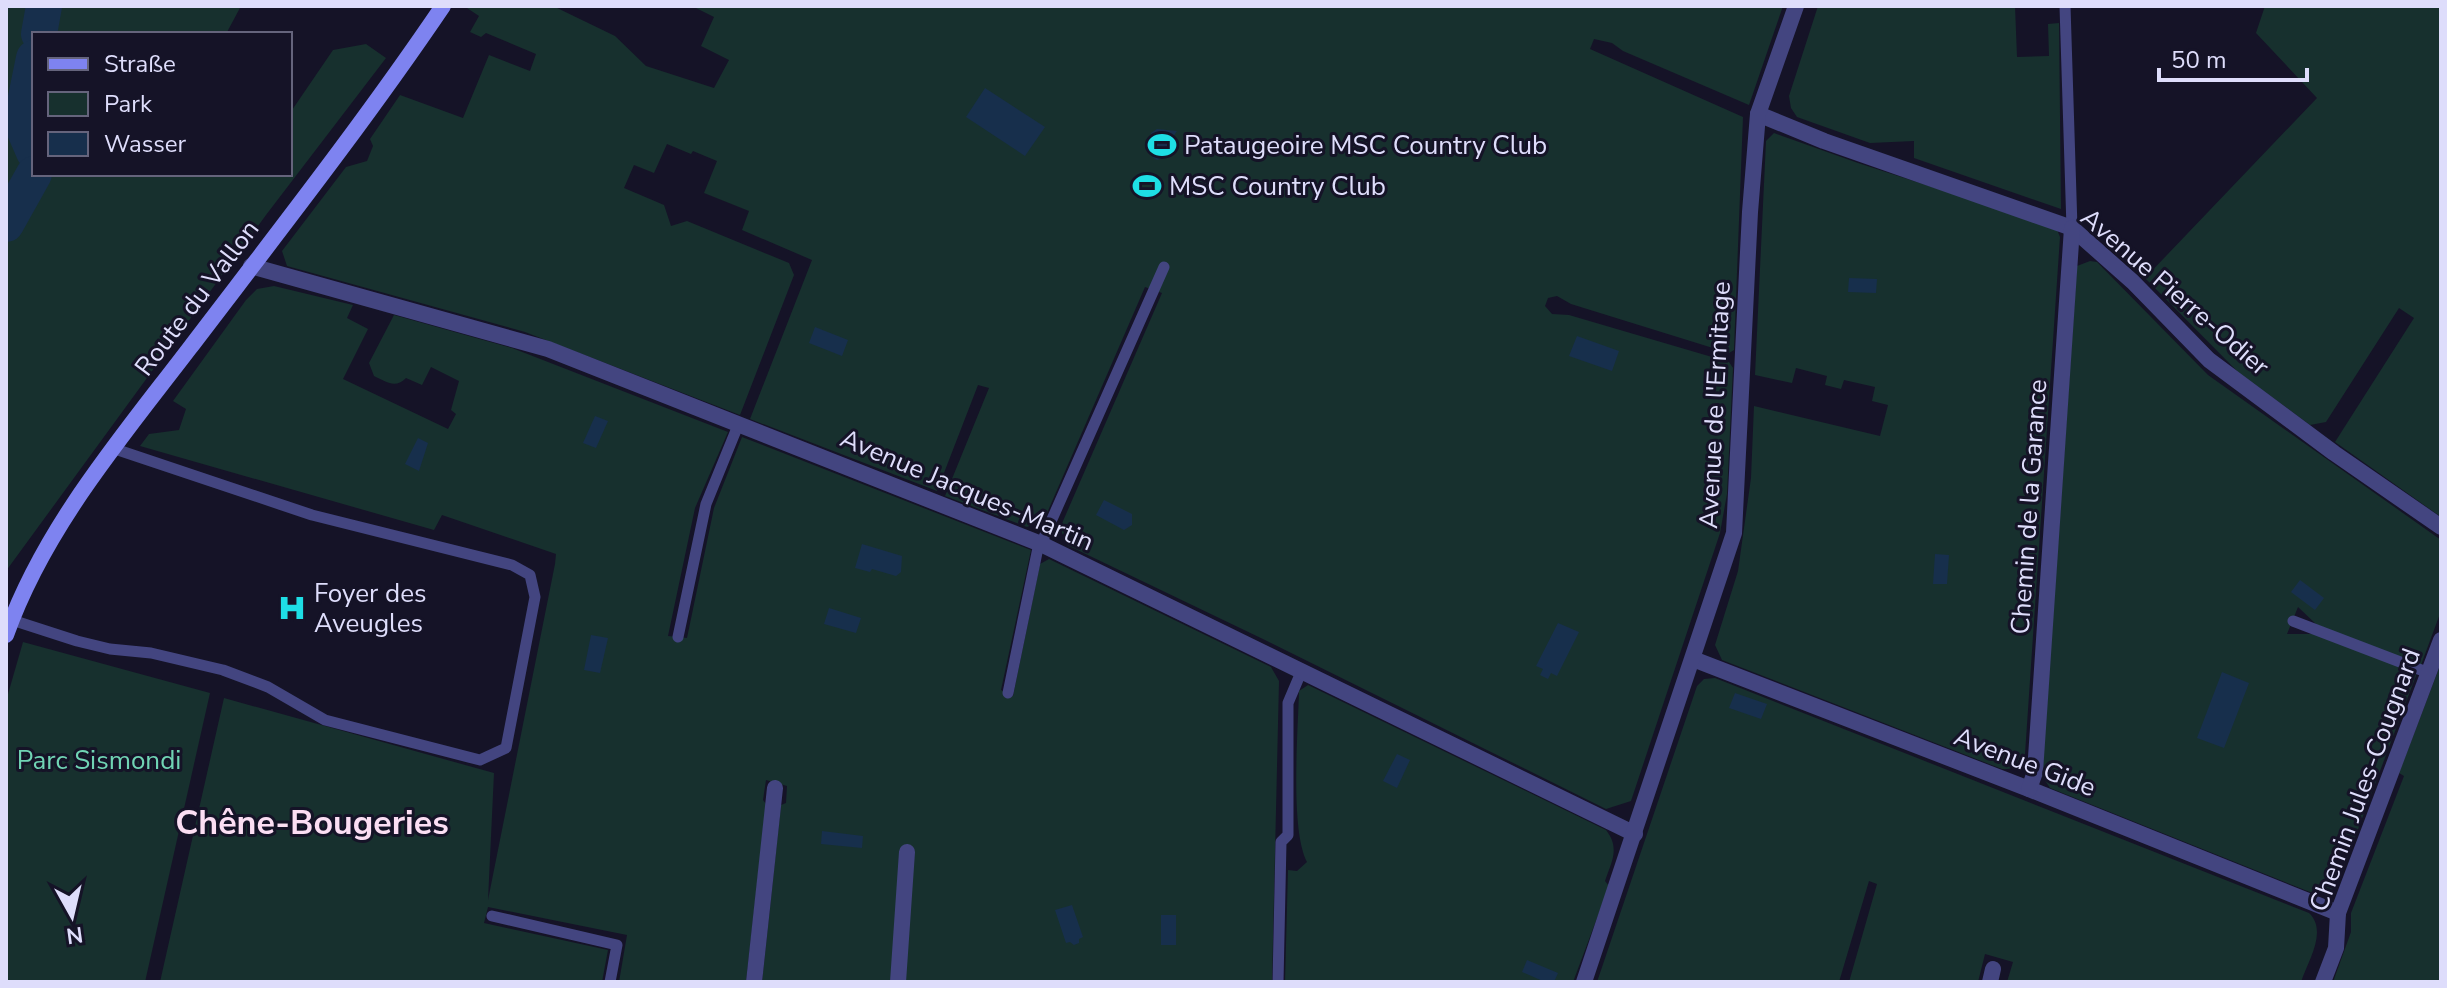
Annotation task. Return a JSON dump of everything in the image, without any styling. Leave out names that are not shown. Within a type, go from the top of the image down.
[{"type":"main road","name":"Route du Vallon","points":[[8,628],[38,562],[112,448],[346,142],[443,6]]},
{"type":"street","name":"Avenue de l'Ermitage","points":[[1584,982],[1734,533],[1758,114],[1796,6]]},
{"type":"street","name":"Avenue Pierre-Odier","points":[[1758,114],[1824,141],[2072,228],[2133,282],[2209,360],[2334,453],[2441,527]]},
{"type":"street","name":"Chemin de la Garance","points":[[2029,789],[2035,772],[2072,228]]},
{"type":"street","name":"Avenue Jacques-Martin","points":[[251,266],[548,349],[1040,543],[1635,834]]},
{"type":"street","name":"Chemin Jules-Cougnard","points":[[2323,982],[2336,948],[2338,913],[2441,640]]},
{"type":"street","name":"Avenue Gide","points":[[1693,659],[2338,913]]},
{"type":"street","points":[[754,982],[775,788]]},
{"type":"street","points":[[898,982],[907,852]]},
{"type":"lane","points":[[2065,6],[2072,228]]},
{"type":"lane","points":[[1008,693],[1040,543],[1164,267]]},
{"type":"lane","points":[[678,637],[706,504],[739,423]]},
{"type":"lane","points":[[8,628],[110,649],[151,653],[223,670],[268,687],[325,720],[480,760],[506,748],[535,597],[530,575],[512,565],[312,515],[112,448]]},
{"type":"lane","points":[[2293,621],[2429,673]]},
{"type":"lane","points":[[1278,982],[1281,842],[1288,835],[1288,703],[1302,670]]},
{"type":"lane","points":[[492,916],[617,945],[610,982]]},
{"type":"green space","points":[[6,6],[241,6],[227,32],[32,32],[32,176],[292,176],[292,110],[333,50],[366,44],[386,58],[266,215],[6,571]]},
{"type":"green space","points":[[468,6],[553,6],[615,36],[646,66],[714,88],[729,60],[701,46],[714,17],[692,6],[1783,6],[1749,105],[1623,51],[1612,43],[1594,39],[1590,49],[1743,117],[1734,350],[1729,353],[1571,304],[1557,296],[1548,298],[1545,306],[1552,314],[1569,315],[1729,362],[1733,368],[1727,494],[1720,533],[1631,801],[1606,809],[1067,545],[1060,528],[1162,293],[1145,287],[1044,520],[1027,527],[945,496],[989,388],[978,385],[937,491],[750,419],[812,260],[742,230],[749,211],[704,193],[717,161],[693,151],[691,154],[667,144],[654,173],[634,165],[624,188],[664,205],[671,226],[687,221],[789,263],[794,275],[740,415],[525,332],[287,266],[282,251],[346,167],[367,161],[373,146],[370,139],[400,95],[463,118],[489,55],[530,71],[536,54],[486,33],[481,37],[470,32],[479,16]]},
{"type":"green space","points":[[1818,6],[2015,6],[2017,57],[2049,56],[2048,24],[2059,23],[2061,209],[1914,158],[1914,141],[1870,143],[1797,117],[1791,108],[1789,96]]},
{"type":"green space","points":[[2265,6],[2441,6],[2441,517],[2335,442],[2414,318],[2399,308],[2326,422],[2310,425],[2238,372],[2145,278],[2317,98],[2256,33]]},
{"type":"green space","points":[[1774,133],[2056,227],[2060,237],[2025,754],[2013,768],[2002,769],[1722,660],[1715,645],[1738,571],[1751,478],[1754,406],[1880,436],[1888,405],[1872,401],[1875,387],[1844,380],[1841,389],[1825,385],[1827,376],[1796,368],[1792,383],[1755,375],[1766,141]]},
{"type":"green space","points":[[2097,262],[2208,375],[2441,540],[2441,611],[2421,665],[2318,626],[2298,607],[2287,634],[2315,634],[2417,673],[2337,885],[2330,892],[2315,894],[2050,788],[2042,776],[2077,266]]},
{"type":"green space","points":[[274,286],[353,305],[347,318],[368,329],[343,379],[448,429],[456,414],[451,410],[459,381],[431,367],[422,385],[406,378],[391,383],[374,376],[369,363],[394,315],[512,348],[728,432],[695,508],[668,636],[687,638],[714,508],[742,437],[1031,550],[1001,690],[1013,696],[1040,564],[1049,559],[1271,667],[1279,681],[1272,982],[762,982],[781,805],[786,803],[787,786],[766,780],[746,982],[619,982],[627,935],[488,907],[484,923],[608,950],[602,982],[160,982],[224,698],[494,773],[488,900],[555,564],[556,554],[442,515],[434,530],[140,446],[149,434],[179,430],[186,409],[173,401],[246,300],[257,289]]},
{"type":"green space","name":"Parc Sismondi","points":[[23,642],[210,693],[145,982],[6,982],[6,701]]},
{"type":"green space","points":[[2441,663],[2441,982],[2333,982],[2351,932],[2351,913],[2404,776],[2399,773]]},
{"type":"green space","points":[[1715,678],[2309,913],[2317,928],[2317,937],[2301,982],[2007,982],[2013,962],[1985,954],[1978,982],[1849,982],[1877,884],[1869,881],[1839,982],[1597,982],[1697,686],[1704,679]]},
{"type":"green space","points":[[1308,685],[1606,830],[1614,849],[1605,881],[1609,886],[1573,982],[1285,982],[1288,870],[1297,871],[1307,862],[1298,827],[1296,780],[1299,691]]},
{"type":"water","points":[[985,88],[1045,127],[1025,156],[966,117]]},
{"type":"water","name":"Pataugeoire MSC Country Club","points":[[1157,129],[1177,131],[1171,140],[1169,156],[1157,160],[1152,157],[1158,149],[1150,139],[1151,133]]},
{"type":"water","points":[[1849,278],[1877,279],[1876,293],[1848,292]]},
{"type":"water","points":[[815,327],[848,340],[842,356],[809,343]]},
{"type":"water","points":[[1577,336],[1619,351],[1612,371],[1569,356]]},
{"type":"water","points":[[595,416],[608,421],[596,448],[583,443]]},
{"type":"water","points":[[418,438],[428,443],[419,471],[405,464]]},
{"type":"water","points":[[1104,500],[1132,514],[1132,525],[1124,530],[1096,515]]},
{"type":"water","points":[[862,544],[902,556],[901,572],[896,576],[855,568]]},
{"type":"water","points":[[1935,554],[1949,555],[1947,584],[1933,584]]},
{"type":"water","points":[[2300,580],[2324,598],[2315,610],[2291,592]]},
{"type":"water","points":[[829,608],[861,618],[856,633],[824,624]]},
{"type":"water","points":[[1558,623],[1579,632],[1557,676],[1551,673],[1548,679],[1540,675],[1543,669],[1536,666]]},
{"type":"water","points":[[591,635],[608,638],[600,673],[584,670]]},
{"type":"water","points":[[2222,672],[2249,683],[2224,748],[2197,738]]},
{"type":"water","points":[[1735,693],[1767,704],[1761,719],[1729,708]]},
{"type":"water","points":[[1397,754],[1410,760],[1397,788],[1383,781]]},
{"type":"water","points":[[822,831],[863,836],[862,848],[821,844]]},
{"type":"water","points":[[1072,905],[1083,937],[1074,945],[1066,943],[1055,910]]},
{"type":"water","points":[[1161,915],[1176,915],[1176,945],[1161,945]]},
{"type":"water","points":[[1527,960],[1558,973],[1554,982],[1545,982],[1522,972]]},
{"type":"waterway","points":[[39,32],[44,6]]},
{"type":"waterway","points":[[32,68],[21,122],[32,147]]},
{"type":"waterway","points":[[6,224],[33,176]]},
{"type":"place","name":"Pataugeoire MSC Country Club","points":[[1162,145]]},
{"type":"place","name":"MSC Country Club","points":[[1147,186]]},
{"type":"place","name":"Foyer des Aveugles","points":[[292,608]]},
{"type":"district","name":"Chêne-Bougeries","points":[[312,823]]}]
